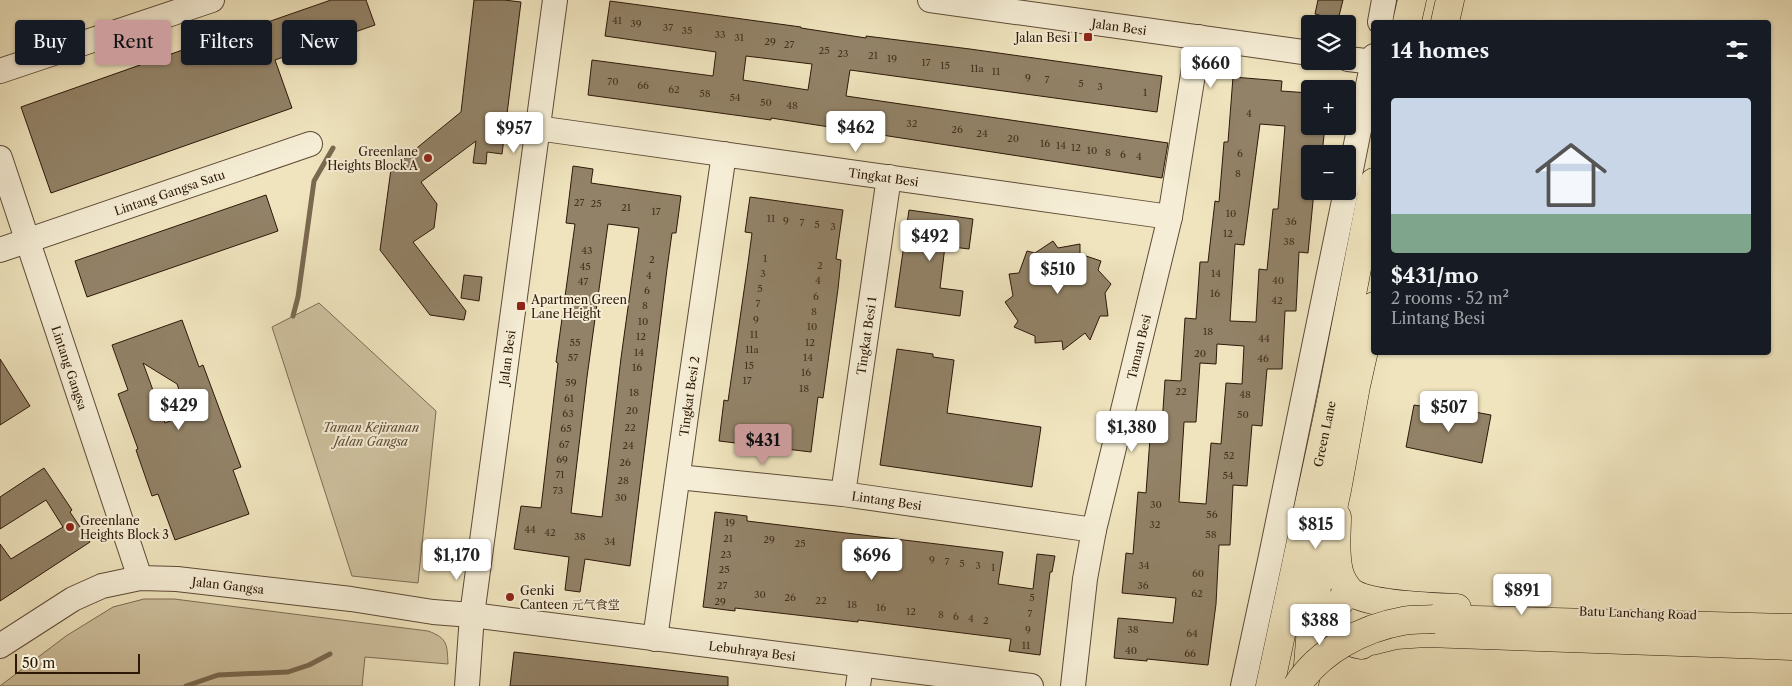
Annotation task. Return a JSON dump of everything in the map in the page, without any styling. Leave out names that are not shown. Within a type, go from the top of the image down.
[{"type":"main road","points":[[1407,20],[1412,0]]},
{"type":"main road","points":[[1429,20],[1434,0]]},
{"type":"main road","points":[[1445,20],[1450,0]]},
{"type":"main road","name":"Green Lane","points":[[1270,686],[1330,406],[1371,197]]},
{"type":"main road","name":"Green Lane","points":[[1304,686],[1322,559],[1371,319]]},
{"type":"main road","points":[[1337,490],[1338,566],[1344,583],[1351,592],[1336,605],[1334,624],[1344,640],[1352,644],[1362,645]]},
{"type":"main road","name":"Batu Lanchang Road","points":[[1351,592],[1367,598],[1395,604],[1483,610],[1792,618]]},
{"type":"main road","points":[[1297,686],[1311,668],[1346,642],[1371,630],[1405,620],[1434,619],[1792,628]]},
{"type":"main road","points":[[1312,686],[1333,663],[1362,645],[1396,634],[1426,633],[1792,646]]},
{"type":"street","points":[[0,72],[212,0]]},
{"type":"street","name":"Jalan Besi","points":[[467,686],[472,616],[554,0]]},
{"type":"street","name":"Jalan Besi","points":[[930,0],[1301,52]]},
{"type":"street","points":[[1380,20],[1384,0]]},
{"type":"street","name":"Taman Besi","points":[[1073,686],[1094,530],[1170,217],[1200,37]]},
{"type":"street","points":[[1356,59],[1371,60]]},
{"type":"street","points":[[1356,145],[1371,70]]},
{"type":"street","name":"Tingkat Besi","points":[[537,128],[1170,217]]},
{"type":"street","name":"Lintang Gangsa Satu","points":[[0,250],[310,144]]},
{"type":"street","name":"Tingkat Besi 2","points":[[655,639],[724,154]]},
{"type":"street","name":"Lintang Gangsa","points":[[0,158],[140,578]]},
{"type":"street","name":"Tingkat Besi 1","points":[[843,494],[889,177]]},
{"type":"street","points":[[1243,686],[1344,200]]},
{"type":"street","name":"Lintang Besi","points":[[678,477],[843,494],[1094,530]]},
{"type":"street","name":"Jalan Gangsa","points":[[0,646],[73,599],[102,586],[140,578],[177,579],[351,599],[472,616]]},
{"type":"street","name":"Lebuhraya Besi","points":[[472,616],[655,639],[859,675],[1031,686]]},
{"type":"green space","name":"Taman Kejiranan Jalan Gangsa","points":[[319,303],[436,411],[418,583],[352,576],[272,327]]},
{"type":"green space","points":[[144,599],[174,599],[428,631],[439,636],[445,643],[448,664],[365,657],[362,686],[0,686],[66,636],[113,607]]},
{"type":"building","points":[[331,0],[366,0],[375,25],[357,31],[357,20],[282,20],[282,58],[275,60],[292,108],[51,193],[21,107],[140,65],[171,65],[171,54],[181,51],[181,65],[272,65],[272,21]]},
{"type":"building","name":"Greenlane Heights Block A","points":[[474,0],[521,2],[502,154],[487,152],[486,164],[473,163],[476,141],[421,182],[437,204],[434,228],[413,242],[466,311],[464,320],[430,315],[380,250],[391,169],[461,112]]},
{"type":"building","points":[[1318,0],[1343,0],[1339,15],[1315,14]]},
{"type":"building","points":[[610,1],[801,27],[866,38],[866,36],[970,49],[1162,76],[1157,112],[850,70],[846,96],[1168,143],[1162,178],[771,118],[771,120],[588,95],[592,60],[713,76],[716,52],[605,36]],"holes":[[[746,56],[812,64],[808,90],[743,80]]]},
{"type":"building","points":[[1233,77],[1282,81],[1281,91],[1301,92],[1301,135],[1324,135],[1323,145],[1301,145],[1301,200],[1313,200],[1308,253],[1299,252],[1296,311],[1285,311],[1282,369],[1267,369],[1262,426],[1252,425],[1247,486],[1233,485],[1230,545],[1219,545],[1216,604],[1208,665],[1114,658],[1118,618],[1173,623],[1176,598],[1122,593],[1126,553],[1133,554],[1138,492],[1146,493],[1150,438],[1161,439],[1165,380],[1181,381],[1185,318],[1196,319],[1200,262],[1208,262],[1215,201],[1219,202],[1224,142],[1228,142]],"holes":[[[1260,124],[1285,126],[1278,209],[1273,209],[1267,270],[1259,269],[1256,322],[1230,321],[1235,244],[1244,245]],[[1217,344],[1244,346],[1242,384],[1226,383],[1221,444],[1211,443],[1206,504],[1179,502],[1184,422],[1196,422],[1200,363],[1216,364]]]},
{"type":"building","points":[[573,166],[593,169],[591,183],[681,196],[676,233],[672,233],[667,269],[630,566],[585,559],[580,592],[565,590],[569,557],[514,549],[521,506],[541,508],[558,363],[556,362],[575,224],[566,223]],"holes":[[[608,224],[639,228],[602,517],[571,513]]]},
{"type":"building","points":[[266,195],[278,231],[87,297],[75,261]]},
{"type":"building","points":[[750,197],[843,210],[836,259],[841,260],[838,289],[823,398],[818,397],[811,452],[719,441],[724,400],[728,401],[752,233],[745,232]]},
{"type":"building","points":[[909,210],[973,219],[969,249],[945,246],[940,288],[963,291],[960,316],[895,307]]},
{"type":"building","points":[[1053,241],[1058,248],[1080,244],[1080,254],[1101,261],[1098,270],[1111,284],[1105,293],[1108,316],[1100,316],[1090,340],[1085,333],[1063,350],[1062,341],[1035,343],[1035,336],[1014,327],[1018,321],[1005,302],[1013,296],[1009,274],[1019,273],[1027,251],[1035,253]]},
{"type":"building","points":[[464,275],[482,277],[479,301],[461,298]]},
{"type":"building","points":[[182,320],[199,367],[203,365],[241,467],[233,470],[249,514],[175,540],[158,494],[152,496],[136,450],[138,449],[118,394],[128,390],[112,345]],"holes":[[[143,363],[177,384],[188,414],[165,423]]]},
{"type":"building","points":[[897,349],[933,354],[933,357],[954,360],[947,413],[1041,427],[1032,487],[880,465]]},
{"type":"building","points":[[0,359],[30,406],[0,425]]},
{"type":"building","points":[[1414,405],[1452,411],[1453,408],[1491,415],[1482,463],[1406,447]]},
{"type":"building","name":"Greenlane Heights Block 3","points":[[44,468],[72,510],[70,512],[90,542],[0,601],[0,544],[11,559],[63,527],[46,500],[0,529],[0,497]]},
{"type":"building","points":[[715,512],[747,516],[747,521],[1003,552],[998,584],[1033,589],[1037,554],[1055,556],[1052,572],[1050,572],[1040,655],[1009,651],[1011,639],[858,620],[858,622],[735,608],[735,611],[703,607]]},
{"type":"building","points":[[514,652],[728,677],[728,686],[510,686]]},
{"type":"waterway","points":[[293,316],[298,297],[314,181],[333,148]]},
{"type":"waterway","points":[[186,686],[218,675],[288,672],[309,665],[330,654]]},
{"type":"place","name":"Jalan Besi I","points":[[1088,37]]},
{"type":"place","name":"Greenlane Heights Block A","points":[[428,158]]},
{"type":"place","name":"Apartmen Green Lane Height","points":[[521,306]]},
{"type":"place","name":"Greenlane Heights Block 3","points":[[70,527]]},
{"type":"place","name":"Genki Canteen 元气食堂","points":[[510,597]]}]
